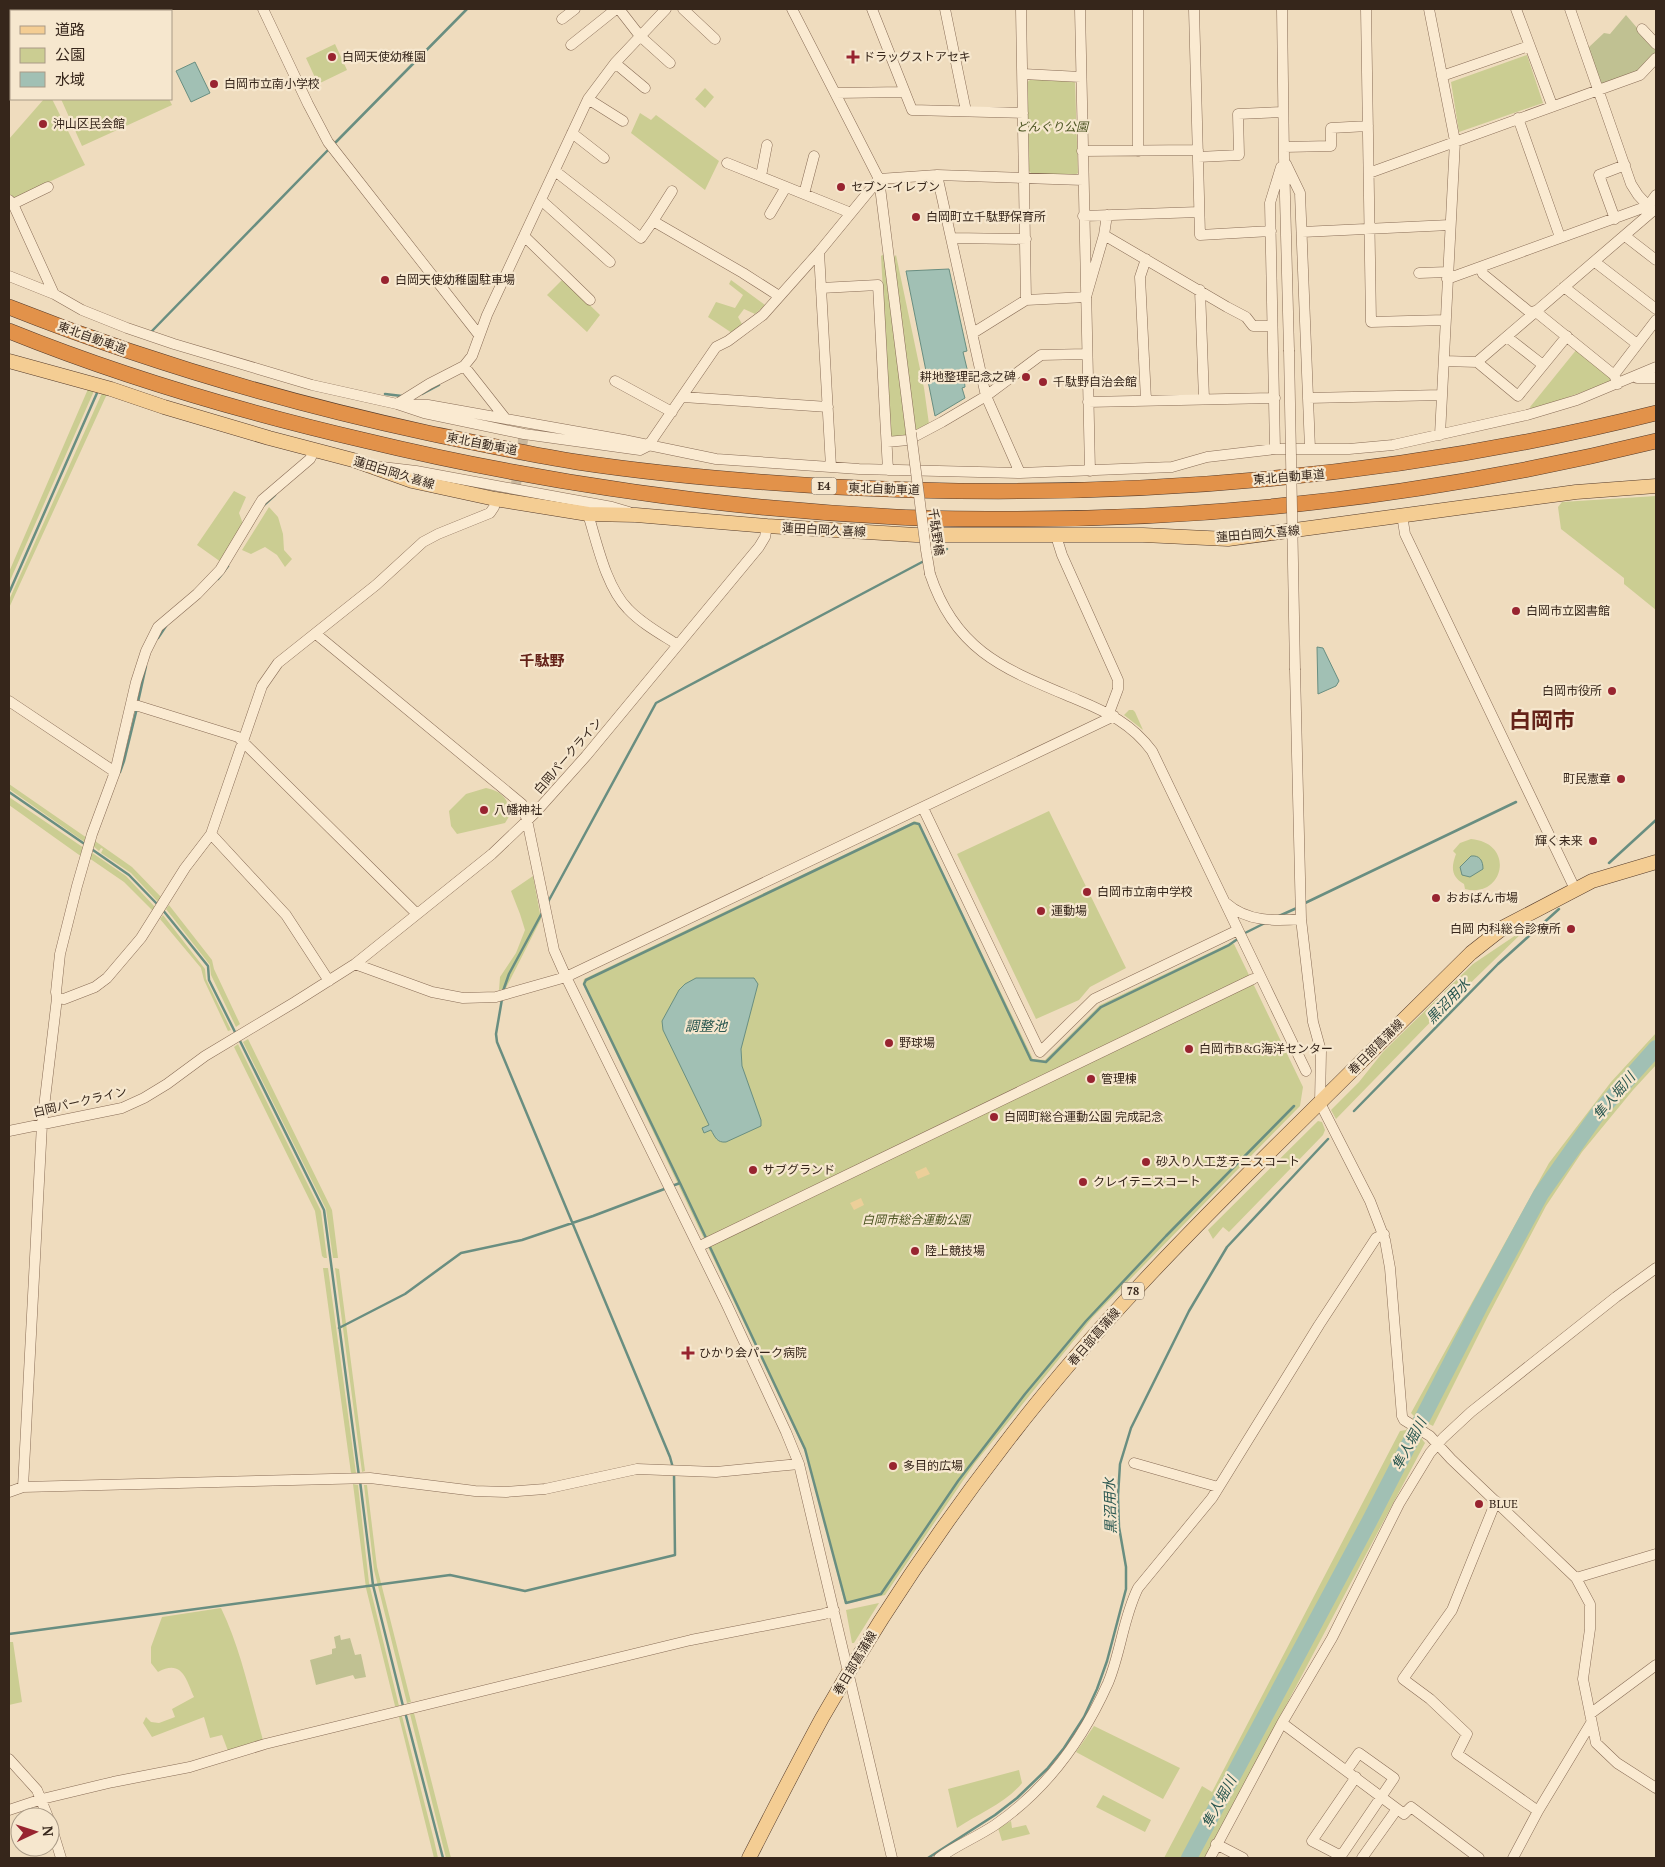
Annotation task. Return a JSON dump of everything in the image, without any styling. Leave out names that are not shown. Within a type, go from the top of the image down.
[{"type":"highway","name":"東北自動車道","points":[[9,307],[108,345],[180,368],[251,389],[382,423],[575,462],[657,473],[770,483],[889,490],[1034,491],[1147,488],[1215,483],[1315,475],[1464,454],[1607,426],[1656,413]]},
{"type":"highway","name":"東北自動車道","points":[[9,331],[101,365],[254,413],[416,453],[555,479],[653,494],[807,511],[899,518],[1080,519],[1210,512],[1273,506],[1406,490],[1491,476],[1656,441]]},
{"type":"main road","name":"蓮田白岡久喜線","points":[[9,361],[373,466],[412,481],[495,499],[588,514],[636,515],[768,526],[916,535],[1143,535],[1228,539],[1576,492],[1656,486]]},
{"type":"main road","name":"春日部菖蒲線","points":[[750,1858],[823,1718],[900,1591],[953,1513],[1005,1443],[1136,1288],[1471,953],[1504,927],[1592,880],[1656,862]]},
{"type":"street","points":[[263,9],[328,142],[479,335]]},
{"type":"street","points":[[562,19],[575,9]]},
{"type":"street","points":[[571,44],[618,9],[640,36],[670,63]]},
{"type":"street","points":[[397,404],[429,384],[464,366],[472,356],[479,335],[588,99],[615,63],[666,9]]},
{"type":"street","points":[[682,9],[715,39]]},
{"type":"street","name":"千駄野橋","points":[[792,9],[879,179],[926,550],[930,574],[940,601],[956,627],[980,651],[1022,675],[1112,714],[1140,737],[1152,751],[1306,1071]]},
{"type":"street","points":[[872,9],[912,110],[1023,113]]},
{"type":"street","points":[[945,9],[966,111]]},
{"type":"street","points":[[1021,9],[1026,300]]},
{"type":"street","points":[[1080,9],[1090,471]]},
{"type":"street","points":[[1138,9],[1138,151]]},
{"type":"street","points":[[1194,9],[1200,235],[1271,231]]},
{"type":"street","points":[[1282,9],[1301,919],[1313,1022],[1321,1051],[1320,1103],[1370,1201],[1384,1234],[1390,1268],[1402,1416],[1408,1422],[1428,1434],[1576,1578],[1590,1604],[1590,1628],[1583,1679],[1596,1743],[1617,1763],[1656,1788]]},
{"type":"street","points":[[1366,9],[1369,173],[1368,230],[1372,322],[1445,320]]},
{"type":"street","points":[[1429,9],[1455,141],[1440,436]]},
{"type":"street","points":[[1516,9],[1552,105]]},
{"type":"street","points":[[1570,9],[1631,184],[1653,210]]},
{"type":"street","points":[[1642,28],[1656,44]]},
{"type":"street","points":[[1442,76],[1530,46]]},
{"type":"street","points":[[1369,173],[1640,74],[1656,60]]},
{"type":"street","points":[[615,63],[645,88]]},
{"type":"street","points":[[1023,74],[1081,77]]},
{"type":"street","points":[[836,94],[904,92]]},
{"type":"street","points":[[588,99],[623,121]]},
{"type":"street","points":[[1082,152],[1138,151],[1239,155],[1238,114],[1283,112]]},
{"type":"street","points":[[1518,118],[1560,238]]},
{"type":"street","points":[[1284,147],[1331,146],[1331,128],[1368,126]]},
{"type":"street","points":[[572,133],[604,158]]},
{"type":"street","points":[[761,176],[767,144]]},
{"type":"street","points":[[804,194],[814,156]]},
{"type":"street","points":[[1275,449],[1270,204],[1284,158]]},
{"type":"street","points":[[1284,158],[1300,194],[1310,449]]},
{"type":"street","points":[[727,163],[850,213]]},
{"type":"street","points":[[1615,219],[1599,175],[1625,166]]},
{"type":"street","points":[[555,171],[641,238],[672,191]]},
{"type":"street","points":[[9,276],[54,294],[82,310],[106,320],[174,344],[312,385],[397,404],[424,414],[524,434],[640,450],[648,446],[684,397],[716,347],[728,341],[763,315],[819,252],[879,179],[937,175],[1083,180]]},
{"type":"street","points":[[937,175],[986,396],[1020,473]]},
{"type":"street","points":[[48,187],[11,202],[54,294]]},
{"type":"street","points":[[770,214],[786,187]]},
{"type":"street","points":[[1477,362],[1626,236],[1653,210],[1656,195]]},
{"type":"street","points":[[541,200],[610,262]]},
{"type":"street","points":[[1419,273],[1448,275],[1480,268],[1615,219],[1653,210]]},
{"type":"street","points":[[1083,216],[1200,212]]},
{"type":"street","points":[[1086,297],[1104,235],[1107,215]]},
{"type":"street","points":[[653,222],[743,273],[779,296]]},
{"type":"street","points":[[1302,232],[1450,225]]},
{"type":"street","points":[[1104,235],[1227,307],[1246,316],[1253,326],[1272,326]]},
{"type":"street","points":[[524,236],[590,300]]},
{"type":"street","points":[[1626,236],[1656,260]]},
{"type":"street","points":[[952,238],[1026,239]]},
{"type":"street","points":[[819,252],[831,467]]},
{"type":"street","points":[[1146,259],[1140,277],[1146,400]]},
{"type":"street","points":[[1595,262],[1656,309]]},
{"type":"street","points":[[1480,268],[1483,274],[1567,336],[1616,379]]},
{"type":"street","points":[[821,288],[878,285],[888,470]]},
{"type":"street","points":[[1564,287],[1637,344]]},
{"type":"street","points":[[1200,290],[1204,399]]},
{"type":"street","points":[[973,333],[1026,300],[1086,297]]},
{"type":"street","points":[[1616,379],[1637,344],[1656,320]]},
{"type":"street","points":[[1444,361],[1477,362],[1518,396],[1567,336]]},
{"type":"street","points":[[1507,337],[1543,365]]},
{"type":"street","points":[[887,442],[908,440],[986,396],[1041,355],[1086,354]]},
{"type":"street","points":[[464,366],[505,418]]},
{"type":"street","points":[[1632,378],[1656,367]]},
{"type":"street","points":[[397,404],[428,405],[505,418],[716,459],[888,470],[1020,473],[1172,466],[1207,457],[1275,449],[1349,449],[1393,445],[1527,415],[1577,400],[1616,379],[1656,378]]},
{"type":"street","points":[[615,381],[672,412]]},
{"type":"street","points":[[1308,398],[1442,395]]},
{"type":"street","points":[[684,397],[828,407]]},
{"type":"street","points":[[1088,402],[1274,398]]},
{"type":"street","points":[[23,1488],[42,1124],[57,998],[60,954],[91,838],[115,772],[136,682],[146,651],[158,627],[197,594],[220,570],[262,500],[310,459],[315,450]]},
{"type":"street","points":[[373,466],[416,471],[612,507],[636,515]]},
{"type":"street","points":[[57,998],[64,999],[95,987],[107,978],[141,938],[166,897],[210,834],[262,686],[278,663],[376,585],[423,542],[490,513],[494,507],[495,499]]},
{"type":"street","points":[[588,514],[605,569],[616,592],[627,608],[644,623],[678,645]]},
{"type":"street","points":[[1402,515],[1404,534],[1575,889]]},
{"type":"street","name":"白岡パークライン","points":[[9,1131],[122,1108],[144,1098],[228,1041],[355,964],[492,854],[528,820],[586,756],[759,547],[765,538],[768,526]]},
{"type":"street","points":[[355,964],[432,992],[463,998],[496,997],[566,977],[923,808],[1112,714],[1118,689],[1118,680],[1062,555],[1056,536]]},
{"type":"street","points":[[316,634],[522,804],[528,820],[554,950],[727,1305],[799,1464],[892,1858]]},
{"type":"street","points":[[9,701],[115,772]]},
{"type":"street","points":[[132,704],[238,737],[416,914]]},
{"type":"street","points":[[923,808],[1040,1052],[1094,999],[1238,930]]},
{"type":"street","points":[[210,834],[286,915],[329,981]]},
{"type":"street","points":[[1224,901],[1240,913],[1257,918],[1282,921],[1301,919]]},
{"type":"street","points":[[704,1244],[1253,979]]},
{"type":"street","points":[[940,1858],[955,1847],[989,1829],[1023,1803],[1052,1773],[1079,1739],[1094,1714],[1109,1680],[1132,1602],[1138,1588],[1197,1517],[1218,1487],[1319,1325],[1376,1238],[1384,1234]]},
{"type":"street","points":[[1210,1858],[1282,1723],[1332,1638],[1399,1504],[1437,1444],[1471,1412],[1527,1366],[1656,1268]]},
{"type":"street","points":[[1134,1463],[1218,1487]]},
{"type":"street","points":[[9,1492],[23,1488],[370,1478],[475,1491],[506,1492],[545,1489],[637,1469],[716,1472],[799,1464]]},
{"type":"street","points":[[1496,1501],[1452,1610],[1403,1679],[1430,1700],[1467,1734],[1457,1754],[1538,1811]]},
{"type":"street","points":[[1576,1578],[1656,1554]]},
{"type":"street","points":[[9,1810],[42,1799],[113,1782],[190,1767],[264,1744],[691,1640],[834,1610]]},
{"type":"street","points":[[1513,1858],[1590,1718],[1656,1666]]},
{"type":"street","points":[[1282,1723],[1404,1814],[1411,1807],[1479,1858]]},
{"type":"street","points":[[1347,1770],[1359,1754],[1394,1778],[1341,1856],[1312,1841],[1356,1777]]},
{"type":"street","points":[[9,1759],[38,1790],[45,1807]]},
{"type":"street","points":[[1362,1858],[1397,1808]]},
{"type":"street","points":[[1216,1844],[1243,1858]]},
{"type":"green space","points":[[20,9],[128,10],[20,10]]},
{"type":"green space","points":[[1626,15],[1656,50],[1656,54],[1639,72],[1604,85],[1599,83],[1588,48],[1604,33],[1610,34]]},
{"type":"green space","points":[[335,44],[347,70],[318,84],[306,58]]},
{"type":"green space","points":[[1527,55],[1543,103],[1459,132],[1451,82]]},
{"type":"green space","name":"どんぐり公園","points":[[1030,80],[1073,80],[1075,83],[1078,173],[1075,175],[1033,175],[1029,171],[1026,83]]},
{"type":"green space","points":[[705,88],[714,97],[705,108],[695,99]]},
{"type":"green space","points":[[43,100],[52,100],[85,165],[10,199],[9,139]]},
{"type":"green space","points":[[61,100],[170,100],[172,105],[82,146]]},
{"type":"green space","points":[[640,113],[651,120],[656,115],[719,161],[705,190],[631,133]]},
{"type":"green space","points":[[885,253],[907,436],[894,437],[891,435],[881,256]]},
{"type":"green space","points":[[896,255],[924,388],[929,424],[915,431],[893,258]]},
{"type":"green space","points":[[563,279],[600,315],[587,332],[547,295]]},
{"type":"green space","points":[[731,280],[765,305],[755,314],[744,309],[738,317],[742,324],[732,333],[708,317],[716,302],[735,308],[743,295],[729,284]]},
{"type":"green space","points":[[1577,349],[1612,377],[1613,381],[1532,410],[1530,407]]},
{"type":"green space","points":[[88,389],[94,391],[9,583],[9,572]]},
{"type":"green space","points":[[102,393],[107,394],[9,608],[9,600]]},
{"type":"green space","points":[[234,491],[246,497],[239,513],[243,524],[221,562],[197,545]]},
{"type":"green space","points":[[1656,496],[1656,610],[1624,584],[1624,578],[1561,529],[1558,507],[1562,502]]},
{"type":"green space","points":[[269,507],[278,517],[283,534],[284,550],[292,559],[285,567],[277,555],[265,547],[251,554],[242,550]]},
{"type":"green space","points":[[1129,710],[1135,712],[1143,730],[1124,715]]},
{"type":"green space","points":[[9,784],[87,838],[86,843],[9,789]]},
{"type":"green space","points":[[486,788],[501,794],[506,800],[510,815],[505,823],[457,834],[451,826],[449,811],[466,794]]},
{"type":"green space","points":[[9,797],[84,848],[82,857],[9,805]]},
{"type":"green space","name":"運動場","points":[[1049,811],[1126,968],[1090,987],[1079,1000],[1036,1019],[957,854]]},
{"type":"green space","name":"白岡市総合運動公園","points":[[915,821],[919,823],[1033,1059],[1045,1060],[1100,1005],[1230,943],[1234,944],[1303,1087],[1300,1106],[1092,1318],[975,1463],[885,1595],[845,1604],[808,1458],[583,984],[584,979]]},
{"type":"green space","points":[[1471,839],[1485,843],[1495,850],[1499,859],[1500,869],[1496,879],[1489,886],[1478,890],[1465,889],[1464,884],[1454,875],[1453,871],[1456,854],[1453,851],[1460,843]]},
{"type":"green space","points":[[95,841],[132,867],[161,897],[158,902],[131,873],[101,853],[103,849],[101,848],[99,851],[93,846]]},
{"type":"green space","points":[[91,852],[126,876],[155,907],[153,911],[124,882],[89,858]]},
{"type":"green space","points":[[533,876],[541,919],[506,988],[499,990],[500,977],[516,953],[525,930],[511,891]]},
{"type":"green space","points":[[169,905],[212,960],[214,969],[240,1024],[236,1027],[211,975],[210,965],[166,909]]},
{"type":"green space","points":[[163,915],[205,969],[206,979],[231,1030],[228,1031],[204,980],[201,968],[160,919]]},
{"type":"green space","points":[[1528,927],[1453,1000],[1444,992],[1473,964]]},
{"type":"green space","points":[[1438,998],[1446,1006],[1336,1119],[1331,1110],[1359,1082],[1383,1052]]},
{"type":"green space","points":[[1656,1033],[1656,1040],[1595,1109],[1549,1172],[1484,1290],[1185,1858],[1164,1858],[1202,1786],[1212,1792],[1400,1431],[1406,1430],[1414,1416],[1411,1413],[1549,1163],[1611,1082]]},
{"type":"green space","points":[[248,1039],[332,1210],[338,1258],[333,1258],[326,1209],[243,1042]]},
{"type":"green space","points":[[238,1044],[321,1211],[327,1258],[322,1256],[315,1211],[234,1047]]},
{"type":"green space","points":[[1656,1057],[1656,1065],[1582,1152],[1546,1206],[1433,1426],[1429,1424],[1422,1439],[1425,1443],[1205,1858],[1197,1858],[1520,1244],[1562,1172],[1624,1093]]},
{"type":"green space","points":[[1318,1121],[1322,1122],[1325,1130],[1323,1135],[1229,1232],[1223,1227],[1213,1239],[1208,1230]]},
{"type":"green space","points":[[323,1268],[328,1268],[356,1473],[351,1473]]},
{"type":"green space","points":[[335,1268],[339,1269],[365,1471],[362,1472]]},
{"type":"green space","points":[[353,1484],[358,1485],[369,1583],[399,1706],[395,1706],[366,1588]]},
{"type":"green space","points":[[364,1485],[367,1485],[377,1567],[411,1702],[407,1703],[374,1570]]},
{"type":"green space","points":[[879,1603],[854,1643],[852,1643],[846,1610]]},
{"type":"green space","points":[[221,1608],[240,1656],[263,1740],[228,1751],[222,1735],[210,1738],[204,1717],[152,1737],[143,1723],[146,1717],[151,1722],[159,1723],[175,1717],[172,1709],[194,1697],[185,1678],[178,1669],[166,1669],[158,1672],[151,1663],[151,1647],[162,1617]]},
{"type":"green space","points":[[340,1635],[341,1640],[350,1638],[355,1655],[361,1654],[366,1677],[355,1679],[353,1675],[316,1685],[310,1660],[332,1654],[332,1649],[336,1648],[334,1637]]},
{"type":"green space","points":[[9,1642],[13,1642],[22,1702],[9,1705]]},
{"type":"green space","points":[[414,1713],[451,1858],[446,1858],[410,1714]]},
{"type":"green space","points":[[402,1716],[438,1858],[434,1858],[399,1717]]},
{"type":"green space","points":[[1094,1726],[1180,1768],[1163,1799],[1076,1752]]},
{"type":"green space","points":[[1019,1770],[1022,1783],[1015,1790],[1000,1802],[957,1828],[948,1789]]},
{"type":"green space","points":[[1103,1795],[1151,1820],[1145,1832],[1096,1807]]},
{"type":"green space","points":[[1011,1821],[1012,1828],[1026,1825],[1030,1834],[1002,1841],[998,1828]]},
{"type":"sand","points":[[926,1167],[930,1174],[918,1179],[915,1172]]},
{"type":"sand","points":[[861,1198],[864,1205],[854,1210],[850,1203]]},
{"type":"water","points":[[195,62],[210,93],[191,102],[176,71]]},
{"type":"water","points":[[949,269],[967,351],[963,352],[969,377],[964,378],[965,387],[962,388],[965,398],[935,416],[906,271]]},
{"type":"water","points":[[1317,647],[1323,648],[1339,681],[1336,686],[1318,694]]},
{"type":"water","points":[[1471,856],[1477,856],[1480,859],[1483,869],[1470,877],[1462,875],[1460,867]]},
{"type":"water","name":"調整池","points":[[696,978],[754,978],[758,984],[741,1049],[742,1066],[761,1120],[761,1126],[726,1142],[718,1140],[711,1130],[704,1133],[702,1128],[709,1125],[663,1030],[662,1021],[679,990]]},
{"type":"waterway","points":[[333,145],[467,9]]},
{"type":"waterway","points":[[152,331],[329,149]]},
{"type":"waterway","points":[[422,394],[439,385]]},
{"type":"waterway","points":[[9,593],[97,393]]},
{"type":"waterway","points":[[385,394],[402,396]]},
{"type":"waterway","points":[[264,505],[275,495]]},
{"type":"waterway","points":[[931,557],[947,549]]},
{"type":"waterway","points":[[548,902],[656,703],[924,561]]},
{"type":"waterway","points":[[218,579],[228,566]]},
{"type":"waterway","points":[[158,638],[166,626]]},
{"type":"waterway","points":[[138,702],[146,666]]},
{"type":"waterway","points":[[120,772],[137,708]]},
{"type":"waterway","points":[[9,792],[86,845]]},
{"type":"waterway","points":[[1303,904],[1516,802]]},
{"type":"waterway","name":"黒沼用水","points":[[1609,863],[1656,820]]},
{"type":"waterway","points":[[672,1186],[680,1183],[584,984],[586,980],[914,823],[919,824],[1031,1060],[1046,1062],[1101,1007],[1229,945],[1239,938]]},
{"type":"waterway","points":[[90,848],[129,875],[158,905]]},
{"type":"waterway","points":[[1279,916],[1299,907]]},
{"type":"waterway","points":[[162,909],[208,966],[209,980],[236,1034]]},
{"type":"waterway","name":"黒沼用水","points":[[1354,1111],[1498,964],[1559,909]]},
{"type":"waterway","points":[[503,991],[509,974],[543,911]]},
{"type":"waterway","points":[[1243,934],[1265,923]]},
{"type":"waterway","points":[[502,999],[496,1034],[497,1042],[673,1468]]},
{"type":"waterway","points":[[239,1039],[324,1210],[359,1476]]},
{"type":"waterway","name":"隼人堀川","points":[[1189,1858],[1369,1522],[1480,1306],[1541,1194],[1599,1112],[1656,1048]]},
{"type":"waterway","points":[[709,1245],[805,1449],[846,1603],[881,1594],[958,1481],[1025,1394],[1086,1321],[1166,1236],[1294,1106]]},
{"type":"waterway","name":"黒沼用水","points":[[928,1858],[995,1815],[1017,1798],[1047,1769],[1064,1748],[1084,1717],[1107,1661],[1126,1589],[1126,1567],[1119,1527],[1118,1496],[1120,1464],[1131,1428],[1189,1311],[1227,1247],[1328,1139]]},
{"type":"waterway","points":[[680,1183],[707,1240]]},
{"type":"waterway","points":[[339,1328],[405,1294],[461,1253],[522,1240],[667,1188]]},
{"type":"waterway","points":[[9,1634],[450,1575],[525,1591],[675,1555],[674,1473]]},
{"type":"waterway","points":[[360,1481],[373,1585],[403,1706]]},
{"type":"waterway","points":[[405,1712],[443,1858]]},
{"type":"tunnel","points":[[515,490],[524,434]]},
{"type":"place","name":"白岡天使幼稚園","points":[[332,57]]},
{"type":"place","name":"ドラッグストアセキ","points":[[853,57]]},
{"type":"place","name":"白岡市立南小学校","points":[[214,84]]},
{"type":"place","name":"沖山区民会館","points":[[43,124]]},
{"type":"place","name":"セブン-イレブン","points":[[841,187]]},
{"type":"place","name":"白岡町立千駄野保育所","points":[[916,217]]},
{"type":"place","name":"白岡天使幼稚園駐車場","points":[[385,280]]},
{"type":"place","name":"耕地整理記念之碑","points":[[1026,377]]},
{"type":"place","name":"千駄野自治会館","points":[[1043,382]]},
{"type":"place","name":"白岡市立図書館","points":[[1516,611]]},
{"type":"place","name":"白岡市役所","points":[[1612,691]]},
{"type":"place","name":"町民憲章","points":[[1621,779]]},
{"type":"place","name":"八幡神社","points":[[484,810]]},
{"type":"place","name":"輝く未来","points":[[1593,841]]},
{"type":"place","name":"白岡市立南中学校","points":[[1087,892]]},
{"type":"place","name":"おおばん市場","points":[[1436,898]]},
{"type":"place","name":"運動場","points":[[1041,911]]},
{"type":"place","name":"白岡 内科総合診療所","points":[[1571,929]]},
{"type":"place","name":"野球場","points":[[889,1043]]},
{"type":"place","name":"白岡市B&G海洋センター","points":[[1189,1049]]},
{"type":"place","name":"管理棟","points":[[1091,1079]]},
{"type":"place","name":"白岡町総合運動公園 完成記念","points":[[994,1117]]},
{"type":"place","name":"砂入り人工芝テニスコート","points":[[1146,1162]]},
{"type":"place","name":"サブグランド","points":[[753,1170]]},
{"type":"place","name":"クレイテニスコート","points":[[1083,1182]]},
{"type":"place","name":"陸上競技場","points":[[915,1251]]},
{"type":"place","name":"ひかり会パーク病院","points":[[688,1353]]},
{"type":"place","name":"多目的広場","points":[[893,1466]]},
{"type":"place","name":"BLUE","points":[[1479,1504]]},
{"type":"district","name":"千駄野","points":[[542,661]]},
{"type":"district","name":"白岡市","points":[[1542,720]]}]
